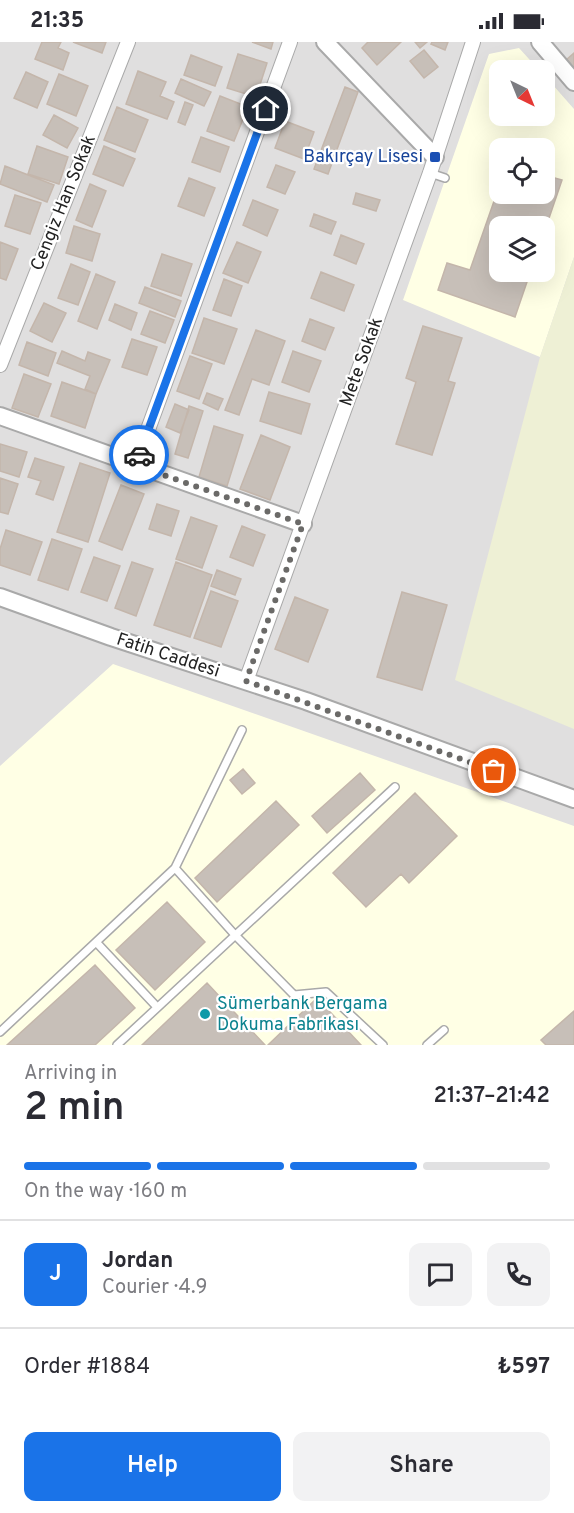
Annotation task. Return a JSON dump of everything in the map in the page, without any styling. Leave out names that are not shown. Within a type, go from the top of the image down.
[{"type":"street","name":"Cengiz Han Sokak","points":[[0,365],[128,42]]},
{"type":"street","points":[[135,465],[290,42]]},
{"type":"street","points":[[325,42],[435,156]]},
{"type":"street","name":"Mete Sokak","points":[[246,681],[430,173],[473,42]]},
{"type":"street","points":[[540,42],[574,82]]},
{"type":"street","points":[[0,416],[303,524]]},
{"type":"street","name":"Fatih Caddesi","points":[[0,597],[111,637],[246,681],[574,799]]},
{"type":"lane","points":[[430,173],[445,178]]},
{"type":"lane","points":[[0,1032],[175,868],[243,730]]},
{"type":"lane","points":[[117,1045],[395,788]]},
{"type":"lane","points":[[175,868],[294,995],[326,992],[383,1045]]},
{"type":"lane","points":[[96,942],[157,1007]]},
{"type":"lane","points":[[427,1045],[444,1030]]},
{"type":"shaded area","points":[[0,42],[574,42],[574,1045],[0,1045]]},
{"type":"shaded area","points":[[519,48],[530,60],[489,60],[489,126],[555,126],[555,87],[574,109],[574,257],[540,357],[403,300],[489,54]]},
{"type":"shaded area","points":[[574,257],[574,729],[455,680],[540,357]]},
{"type":"shaded area","points":[[113,664],[574,826],[574,1045],[0,1045],[0,766]]},
{"type":"building","points":[[42,42],[61,42],[58,48],[69,53],[63,70],[35,59]]},
{"type":"building","points":[[73,42],[106,42],[102,53]]},
{"type":"building","points":[[252,42],[273,42],[271,49]]},
{"type":"building","points":[[368,42],[401,42],[377,65],[362,48]]},
{"type":"building","points":[[415,42],[427,42],[420,48]]},
{"type":"building","points":[[432,42],[448,42],[445,50],[431,44]]},
{"type":"building","points":[[424,50],[438,67],[424,78],[410,61]]},
{"type":"building","points":[[574,53],[574,69],[566,60]]},
{"type":"building","points":[[238,54],[267,63],[256,97],[227,88]]},
{"type":"building","points":[[191,55],[222,67],[215,86],[184,75]]},
{"type":"building","points":[[138,71],[166,82],[160,96],[174,102],[167,119],[126,104]]},
{"type":"building","points":[[26,72],[48,82],[37,108],[14,98]]},
{"type":"building","points":[[59,74],[88,86],[76,116],[47,104]]},
{"type":"building","points":[[181,79],[211,92],[204,106],[175,93]]},
{"type":"building","points":[[345,87],[358,92],[328,174],[314,169]]},
{"type":"building","points":[[220,96],[248,107],[234,141],[207,131]]},
{"type":"building","points":[[185,102],[193,105],[185,125],[178,122]]},
{"type":"building","points":[[117,107],[148,120],[135,152],[104,140]]},
{"type":"building","points":[[54,115],[78,128],[67,148],[43,135]]},
{"type":"building","points":[[285,121],[314,132],[304,159],[275,148]]},
{"type":"building","points":[[201,137],[229,147],[220,172],[192,162]]},
{"type":"building","points":[[37,146],[68,157],[59,184],[28,174]]},
{"type":"building","points":[[104,146],[135,159],[123,186],[93,174]]},
{"type":"building","points":[[276,165],[295,172],[285,194],[267,187]]},
{"type":"building","points":[[5,166],[54,185],[47,202],[0,184]]},
{"type":"building","points":[[189,178],[215,188],[204,216],[178,206]]},
{"type":"building","points":[[555,178],[562,180],[555,201]]},
{"type":"building","points":[[90,184],[106,191],[92,227],[76,220]]},
{"type":"building","points":[[356,193],[380,200],[376,211],[353,204]]},
{"type":"building","points":[[15,195],[41,203],[30,234],[5,226]]},
{"type":"building","points":[[253,200],[278,210],[267,236],[243,225]]},
{"type":"building","points":[[493,204],[554,204],[550,216],[489,216],[489,282],[527,282],[515,317],[438,290],[447,263],[470,270]]},
{"type":"building","points":[[314,214],[336,222],[331,234],[310,226]]},
{"type":"building","points":[[74,226],[100,234],[92,261],[66,253]]},
{"type":"building","points":[[341,235],[364,244],[356,264],[334,255]]},
{"type":"building","points":[[0,242],[18,249],[6,280],[0,278]]},
{"type":"building","points":[[237,242],[261,252],[248,283],[223,273]]},
{"type":"building","points":[[162,254],[192,264],[181,296],[151,286]]},
{"type":"building","points":[[71,264],[90,272],[78,305],[58,298]]},
{"type":"building","points":[[321,272],[354,285],[344,311],[311,298]]},
{"type":"building","points":[[96,274],[115,282],[97,329],[78,321]]},
{"type":"building","points":[[224,279],[242,286],[231,316],[213,310]]},
{"type":"building","points":[[145,287],[181,301],[175,317],[139,303]]},
{"type":"building","points":[[44,303],[66,313],[52,342],[30,331]]},
{"type":"building","points":[[115,304],[137,313],[131,330],[109,320]]},
{"type":"building","points":[[150,311],[174,320],[165,343],[141,334]]},
{"type":"building","points":[[204,318],[237,329],[224,364],[192,353]]},
{"type":"building","points":[[310,319],[334,328],[325,350],[302,341]]},
{"type":"building","points":[[423,326],[462,338],[448,381],[455,383],[432,455],[396,444],[416,382],[406,378]]},
{"type":"building","points":[[256,330],[285,341],[269,385],[252,379],[239,415],[225,410]]},
{"type":"building","points":[[132,339],[157,347],[147,375],[122,367]]},
{"type":"building","points":[[27,342],[56,353],[48,376],[19,365]]},
{"type":"building","points":[[62,351],[85,361],[88,352],[110,360],[96,394],[85,389],[90,376],[57,363]]},
{"type":"building","points":[[293,351],[321,361],[309,392],[282,382]]},
{"type":"building","points":[[190,356],[212,364],[199,399],[177,391]]},
{"type":"building","points":[[24,374],[51,384],[38,417],[12,408]]},
{"type":"building","points":[[62,382],[96,394],[85,428],[51,416]]},
{"type":"building","points":[[269,392],[310,404],[301,434],[260,421]]},
{"type":"building","points":[[207,393],[223,399],[218,410],[203,403]]},
{"type":"building","points":[[175,404],[189,410],[180,433],[166,427]]},
{"type":"building","points":[[189,406],[203,411],[188,458],[175,454]]},
{"type":"building","points":[[214,426],[243,435],[227,486],[199,477]]},
{"type":"building","points":[[261,435],[290,447],[270,500],[240,489]]},
{"type":"building","points":[[0,444],[27,452],[19,477],[0,471]]},
{"type":"building","points":[[35,458],[64,467],[53,500],[36,494],[41,481],[28,477]]},
{"type":"building","points":[[80,463],[110,473],[88,542],[57,532]]},
{"type":"building","points":[[0,478],[18,484],[8,514],[0,512]]},
{"type":"building","points":[[121,485],[144,494],[122,550],[99,541]]},
{"type":"building","points":[[157,504],[179,511],[171,536],[149,529]]},
{"type":"building","points":[[191,517],[217,526],[202,568],[176,559]]},
{"type":"building","points":[[242,526],[265,535],[253,566],[230,557]]},
{"type":"building","points":[[6,530],[42,542],[30,575],[0,565],[0,549]]},
{"type":"building","points":[[52,539],[82,549],[68,590],[38,580]]},
{"type":"building","points":[[94,557],[120,566],[107,601],[81,592]]},
{"type":"building","points":[[132,562],[153,569],[136,616],[115,608]]},
{"type":"building","points":[[176,562],[212,575],[190,637],[154,625]]},
{"type":"building","points":[[217,570],[241,579],[235,595],[211,586]]},
{"type":"building","points":[[211,591],[238,601],[221,647],[194,638]]},
{"type":"building","points":[[402,592],[447,605],[422,690],[377,677]]},
{"type":"building","points":[[295,597],[328,610],[308,662],[275,649]]},
{"type":"building","points":[[243,769],[255,783],[242,794],[230,780]]},
{"type":"building","points":[[360,773],[375,790],[327,833],[312,816]]},
{"type":"building","points":[[415,793],[457,836],[409,883],[401,874],[366,907],[333,873]]},
{"type":"building","points":[[276,801],[299,825],[217,902],[195,878]]},
{"type":"building","points":[[167,902],[205,942],[155,990],[116,950]]},
{"type":"building","points":[[95,965],[135,1008],[95,1045],[7,1045]]},
{"type":"building","name":"Sümerbank Bergama Dokuma Fabrikası","points":[[207,983],[265,1045],[142,1045]]},
{"type":"building","name":"Sümerbank Bergama Dokuma Fabrikası","points":[[317,998],[361,1045],[268,1045]]},
{"type":"building","points":[[574,1011],[574,1045],[546,1045],[541,1040]]},
{"type":"way so far","points":[[139,455],[135,465],[303,524],[246,681],[494,771]]},
{"type":"place","name":"Bakırçay Lisesi","points":[[435,157]]},
{"type":"place","name":"Sümerbank Bergama Dokuma Fabrikası","points":[[205,1014]]},
{"type":"route","points":[[139,455],[266,109]]}]
